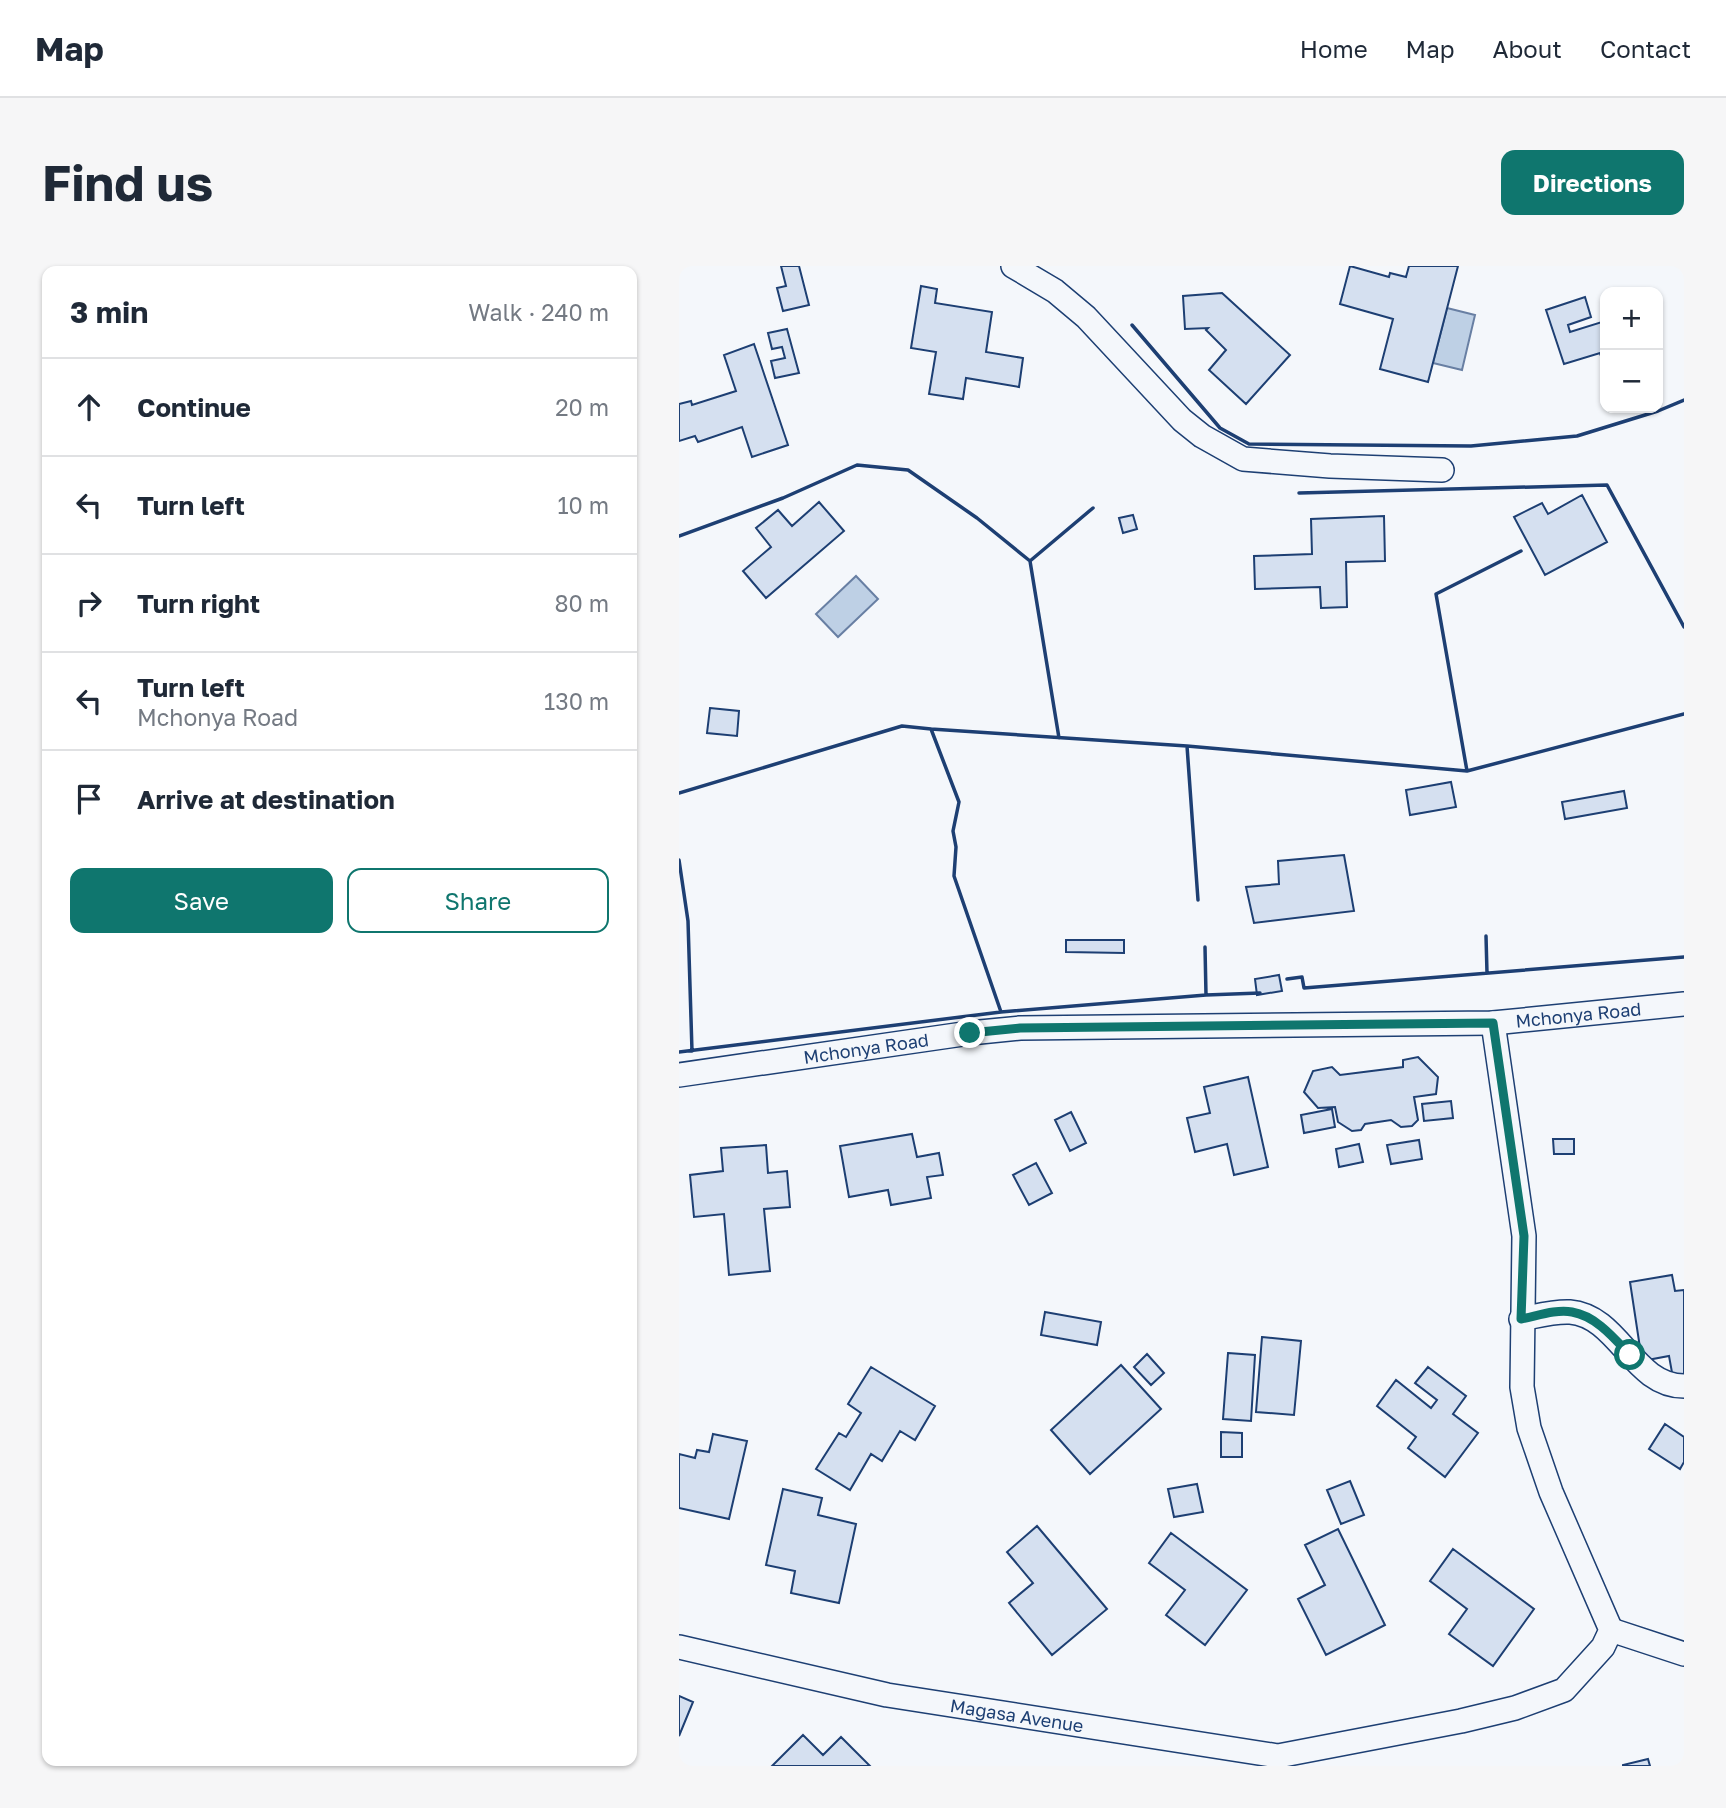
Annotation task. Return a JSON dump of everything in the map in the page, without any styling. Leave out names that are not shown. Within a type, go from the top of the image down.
[{"type":"street","points":[[1013,266],[1055,291],[1086,317],[1182,420],[1202,436],[1243,459],[1330,466],[1442,470]]},
{"type":"street","name":"Mchonya Road","points":[[679,1074],[1020,1028],[1493,1023],[1684,1003]]},
{"type":"street","points":[[1493,1023],[1524,1236],[1522,1387],[1529,1428],[1551,1492],[1611,1630],[1684,1654]]},
{"type":"street","points":[[1521,1319],[1560,1312],[1572,1312],[1589,1318],[1611,1334],[1653,1377],[1670,1386],[1684,1386]]},
{"type":"street","name":"Magasa Avenue","points":[[679,1647],[887,1695],[1278,1761],[1515,1708],[1564,1690],[1603,1647],[1611,1630]]},
{"type":"water","points":[[1447,308],[1475,315],[1462,370],[1433,363]]},
{"type":"water","points":[[856,576],[878,599],[838,637],[816,614]]},
{"type":"building","points":[[781,266],[799,266],[809,305],[783,311],[777,288],[786,286]]},
{"type":"building","points":[[1350,266],[1389,277],[1390,273],[1406,277],[1409,266],[1458,266],[1428,382],[1380,369],[1393,319],[1340,304]]},
{"type":"building","points":[[921,286],[937,289],[935,303],[992,312],[986,352],[1023,358],[1019,387],[966,378],[963,399],[929,394],[936,352],[911,348]]},
{"type":"building","points":[[1222,293],[1290,355],[1246,404],[1209,370],[1226,350],[1206,330],[1208,328],[1185,329],[1183,296]]},
{"type":"building","points":[[1585,297],[1591,317],[1568,325],[1570,332],[1600,323],[1600,353],[1564,364],[1546,310]]},
{"type":"building","points":[[787,329],[799,373],[775,378],[771,361],[785,358],[782,347],[772,349],[768,333]]},
{"type":"building","points":[[754,344],[788,445],[752,457],[742,427],[698,442],[695,436],[679,441],[679,404],[691,401],[692,405],[736,391],[724,355]]},
{"type":"building","points":[[1582,495],[1607,542],[1545,575],[1514,517],[1542,503],[1548,514]]},
{"type":"building","points":[[819,502],[844,531],[766,598],[743,571],[771,547],[756,528],[778,510],[792,526]]},
{"type":"building","points":[[1133,515],[1137,529],[1123,533],[1119,518]]},
{"type":"building","points":[[1384,516],[1385,561],[1346,562],[1347,607],[1321,608],[1320,587],[1255,589],[1254,556],[1312,554],[1311,519]]},
{"type":"building","points":[[710,708],[739,711],[737,736],[707,733]]},
{"type":"building","points":[[1451,782],[1456,807],[1410,815],[1406,790]]},
{"type":"building","points":[[1624,791],[1627,808],[1565,819],[1562,802]]},
{"type":"building","points":[[1344,855],[1354,911],[1254,923],[1246,887],[1279,884],[1278,861]]},
{"type":"building","points":[[1066,940],[1124,940],[1124,953],[1066,952]]},
{"type":"building","points":[[1279,975],[1282,991],[1257,995],[1255,979]]},
{"type":"building","points":[[1418,1057],[1438,1077],[1436,1094],[1414,1097],[1418,1120],[1412,1126],[1401,1127],[1391,1120],[1365,1124],[1361,1130],[1352,1131],[1338,1122],[1335,1107],[1318,1108],[1304,1092],[1313,1071],[1332,1067],[1340,1075],[1403,1067],[1403,1060]]},
{"type":"building","points":[[1248,1077],[1268,1167],[1234,1175],[1227,1144],[1195,1152],[1187,1118],[1210,1113],[1204,1087]]},
{"type":"building","points":[[1451,1101],[1453,1118],[1424,1121],[1422,1104]]},
{"type":"building","points":[[1332,1109],[1335,1127],[1304,1133],[1301,1115]]},
{"type":"building","points":[[1071,1112],[1086,1143],[1070,1151],[1055,1120]]},
{"type":"building","points":[[912,1134],[917,1157],[939,1153],[943,1175],[927,1177],[931,1198],[891,1205],[888,1190],[849,1197],[840,1146]]},
{"type":"building","points":[[1553,1139],[1574,1139],[1574,1154],[1554,1154]]},
{"type":"building","points":[[1419,1140],[1422,1159],[1391,1164],[1387,1145]]},
{"type":"building","points":[[1359,1144],[1363,1162],[1339,1167],[1336,1149]]},
{"type":"building","points":[[766,1145],[768,1173],[787,1171],[790,1207],[764,1209],[770,1271],[729,1275],[724,1214],[694,1217],[690,1175],[723,1171],[721,1148]]},
{"type":"building","points":[[1036,1163],[1052,1193],[1029,1205],[1013,1175]]},
{"type":"building","points":[[1672,1275],[1675,1291],[1684,1290],[1684,1377],[1673,1378],[1669,1356],[1642,1361],[1630,1282]]},
{"type":"building","points":[[1045,1312],[1101,1322],[1097,1345],[1041,1335]]},
{"type":"building","points":[[1262,1337],[1301,1341],[1294,1415],[1256,1412]]},
{"type":"building","points":[[1228,1353],[1255,1355],[1251,1421],[1223,1419]]},
{"type":"building","points":[[1147,1354],[1164,1373],[1151,1385],[1134,1367]]},
{"type":"building","points":[[1121,1365],[1161,1409],[1090,1474],[1051,1430]]},
{"type":"building","points":[[871,1367],[935,1406],[915,1440],[900,1431],[882,1461],[871,1454],[850,1490],[816,1469],[839,1433],[846,1437],[861,1413],[848,1404]]},
{"type":"building","points":[[1428,1367],[1466,1396],[1453,1414],[1478,1433],[1445,1477],[1408,1448],[1416,1437],[1377,1406],[1396,1380],[1431,1408],[1437,1400],[1415,1383]]},
{"type":"building","points":[[1665,1424],[1684,1437],[1684,1462],[1680,1469],[1649,1449]]},
{"type":"building","points":[[1221,1432],[1242,1433],[1242,1457],[1221,1457]]},
{"type":"building","points":[[713,1434],[747,1441],[729,1519],[679,1508],[679,1454],[695,1458],[697,1450],[709,1452]]},
{"type":"building","points":[[1350,1481],[1364,1515],[1341,1524],[1327,1490]]},
{"type":"building","points":[[1197,1484],[1203,1512],[1174,1517],[1168,1489]]},
{"type":"building","points":[[783,1489],[822,1498],[818,1515],[856,1524],[839,1603],[791,1593],[795,1571],[766,1565]]},
{"type":"building","points":[[1037,1526],[1107,1609],[1052,1655],[1009,1603],[1033,1583],[1007,1552]]},
{"type":"building","points":[[1338,1529],[1385,1625],[1326,1655],[1298,1599],[1325,1585],[1305,1545]]},
{"type":"building","points":[[1171,1533],[1247,1590],[1205,1645],[1166,1615],[1185,1590],[1149,1563]]},
{"type":"building","points":[[1453,1549],[1534,1609],[1493,1666],[1449,1634],[1467,1609],[1430,1581]]},
{"type":"building","points":[[679,1696],[693,1702],[679,1736]]},
{"type":"building","points":[[803,1735],[823,1755],[841,1737],[870,1766],[772,1766]]},
{"type":"building","points":[[1648,1759],[1650,1766],[1623,1766],[1623,1765]]},
{"type":"wall","points":[[1132,325],[1220,428],[1249,444],[1471,446],[1577,436],[1658,411],[1684,400]]},
{"type":"wall","points":[[679,536],[783,498],[857,465],[908,470],[977,518],[1030,561]]},
{"type":"wall","points":[[1299,493],[1607,485],[1684,627]]},
{"type":"wall","points":[[1059,738],[1030,561],[1093,508]]},
{"type":"wall","points":[[1521,551],[1436,594],[1467,771],[1684,714]]},
{"type":"wall","points":[[679,793],[902,726],[931,729]]},
{"type":"wall","points":[[1187,746],[931,729],[959,802],[953,831],[956,847],[954,876],[1001,1012],[1206,995]]},
{"type":"wall","points":[[1198,900],[1187,746],[1467,771]]},
{"type":"wall","points":[[679,860],[688,921],[692,1051]]},
{"type":"wall","points":[[1486,936],[1487,973]]},
{"type":"wall","points":[[1205,947],[1206,995],[1260,993]]},
{"type":"wall","points":[[1287,979],[1302,977],[1304,988],[1684,957]]},
{"type":"wall","points":[[679,1052],[1001,1012]]},
{"type":"route","points":[[970,1033],[1020,1028],[1493,1023],[1524,1236],[1521,1319],[1572,1312],[1589,1318],[1611,1334],[1630,1355]]}]
